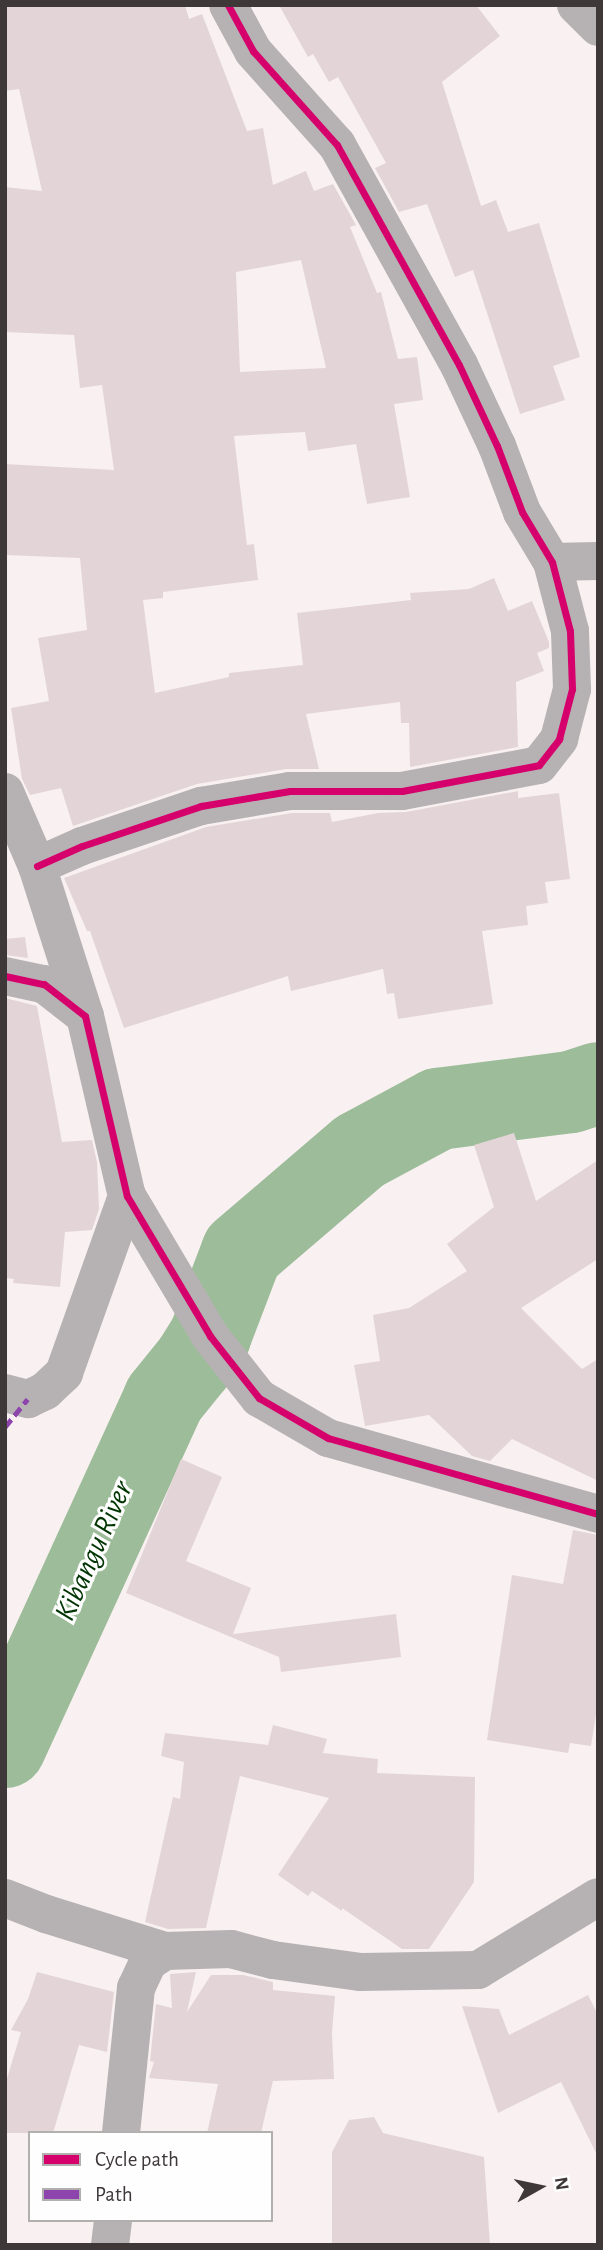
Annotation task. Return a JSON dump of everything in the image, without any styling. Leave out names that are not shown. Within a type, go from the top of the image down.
[{"type":"street","points":[[37,866],[82,846],[201,806],[290,791],[402,791],[539,765],[559,739],[572,689],[569,631],[552,562],[522,512],[497,446],[459,365],[361,183],[337,145],[253,51],[228,5]]},
{"type":"street","points":[[576,5],[598,27]]},
{"type":"street","points":[[552,562],[598,561]]},
{"type":"street","points":[[5,792],[37,866],[85,1016],[127,1196],[210,1336],[259,1398],[328,1438],[598,1514]]},
{"type":"street","points":[[5,976],[44,984],[85,1016]]},
{"type":"street","points":[[5,1393],[29,1399],[45,1391],[64,1373],[127,1196]]},
{"type":"street","points":[[5,1898],[46,1914],[165,1951],[231,1949],[272,1959],[361,1972],[478,1970],[598,1897]]},
{"type":"street","points":[[121,2131],[135,1988],[148,1962],[165,1951]]},
{"type":"street","points":[[110,2245],[113,2222]]},
{"type":"building","points":[[5,5],[185,5],[189,19],[202,14],[247,131],[263,128],[273,185],[306,171],[314,191],[333,184],[356,225],[350,227],[377,293],[381,292],[398,359],[417,357],[423,400],[394,404],[410,497],[367,504],[356,444],[308,451],[305,432],[234,436],[247,545],[254,544],[258,580],[163,592],[163,598],[143,600],[155,693],[229,677],[229,673],[303,665],[297,613],[411,600],[410,593],[469,589],[494,578],[508,611],[532,601],[549,642],[549,648],[537,653],[544,671],[516,682],[518,747],[410,767],[409,723],[401,723],[400,702],[306,714],[319,769],[286,769],[197,784],[73,826],[61,788],[30,795],[22,779],[11,708],[49,701],[38,638],[87,630],[80,558],[5,555],[5,464],[114,470],[102,385],[80,388],[74,335],[5,332],[5,187],[42,191],[19,89],[5,91]],"holes":[[[301,260],[326,368],[240,372],[236,272]]]},
{"type":"building","points":[[279,5],[476,5],[500,36],[442,82],[481,206],[496,200],[508,232],[539,223],[580,357],[553,366],[565,400],[520,414],[473,270],[455,277],[427,204],[399,212],[375,168],[386,163],[338,77],[329,82],[313,54],[308,57]]},
{"type":"building","points":[[518,791],[518,798],[559,793],[570,879],[545,882],[548,903],[526,906],[528,925],[482,931],[493,1004],[398,1019],[394,993],[387,994],[383,969],[291,991],[288,976],[124,1028],[90,931],[87,931],[64,878],[206,827],[292,813],[330,813],[332,822],[378,813],[406,812]]},
{"type":"building","points":[[25,937],[28,958],[5,955],[5,939]]},
{"type":"building","points":[[5,998],[37,1006],[62,1142],[92,1140],[97,1162],[99,1209],[92,1230],[65,1232],[60,1287],[13,1283],[14,1279],[5,1278]]},
{"type":"building","points":[[514,1133],[536,1201],[598,1160],[598,1259],[521,1308],[582,1369],[598,1359],[598,1481],[512,1439],[490,1461],[472,1456],[429,1415],[365,1426],[354,1365],[380,1361],[373,1315],[409,1308],[467,1271],[447,1244],[494,1207],[474,1145]]},
{"type":"building","points":[[181,1459],[222,1477],[186,1561],[251,1588],[233,1634],[396,1614],[401,1657],[281,1672],[279,1657],[126,1593]]},
{"type":"building","points":[[573,1530],[598,1535],[598,1702],[591,1746],[570,1743],[568,1753],[487,1740],[512,1575],[563,1584]]},
{"type":"building","points":[[273,1725],[327,1739],[323,1753],[378,1759],[377,1773],[475,1777],[474,1882],[429,1949],[402,1949],[342,1908],[342,1911],[312,1891],[308,1896],[278,1875],[329,1798],[240,1776],[206,1928],[168,1929],[145,1922],[173,1797],[180,1799],[184,1762],[161,1756],[165,1733],[268,1745]]},
{"type":"building","points":[[37,1972],[114,1992],[107,2052],[79,2045],[54,2131],[5,2133],[5,2085],[21,2032],[11,2030],[28,1999]]},
{"type":"building","points":[[196,1972],[187,2012],[211,1975],[243,1975],[273,1982],[273,1990],[335,1996],[332,2033],[334,2079],[273,2081],[261,2131],[207,2131],[218,2084],[149,2078],[154,2062],[150,2061],[156,2004],[172,2008],[170,1974]]},
{"type":"building","points":[[588,1995],[598,2015],[598,2157],[561,2082],[498,2113],[462,2006],[499,2009],[509,2035]]},
{"type":"building","points":[[374,2117],[383,2133],[484,2157],[490,2245],[332,2245],[332,2152],[349,2120]]},
{"type":"waterway","name":"Kibangu River","points":[[5,1747],[164,1399],[194,1362],[210,1336],[242,1252],[360,1151],[438,1109],[571,1092],[598,1083]]},
{"type":"marked path","points":[[5,1427],[28,1399]]},
{"type":"cycle path","points":[[37,866],[82,846],[201,806],[290,791],[402,791],[539,765],[559,739],[572,689],[570,631],[552,562],[522,512],[497,446],[459,365],[337,145],[253,51],[228,5]]},
{"type":"cycle path","points":[[5,976],[44,984],[85,1016],[127,1196],[210,1336],[259,1398],[328,1438],[598,1514]]}]
